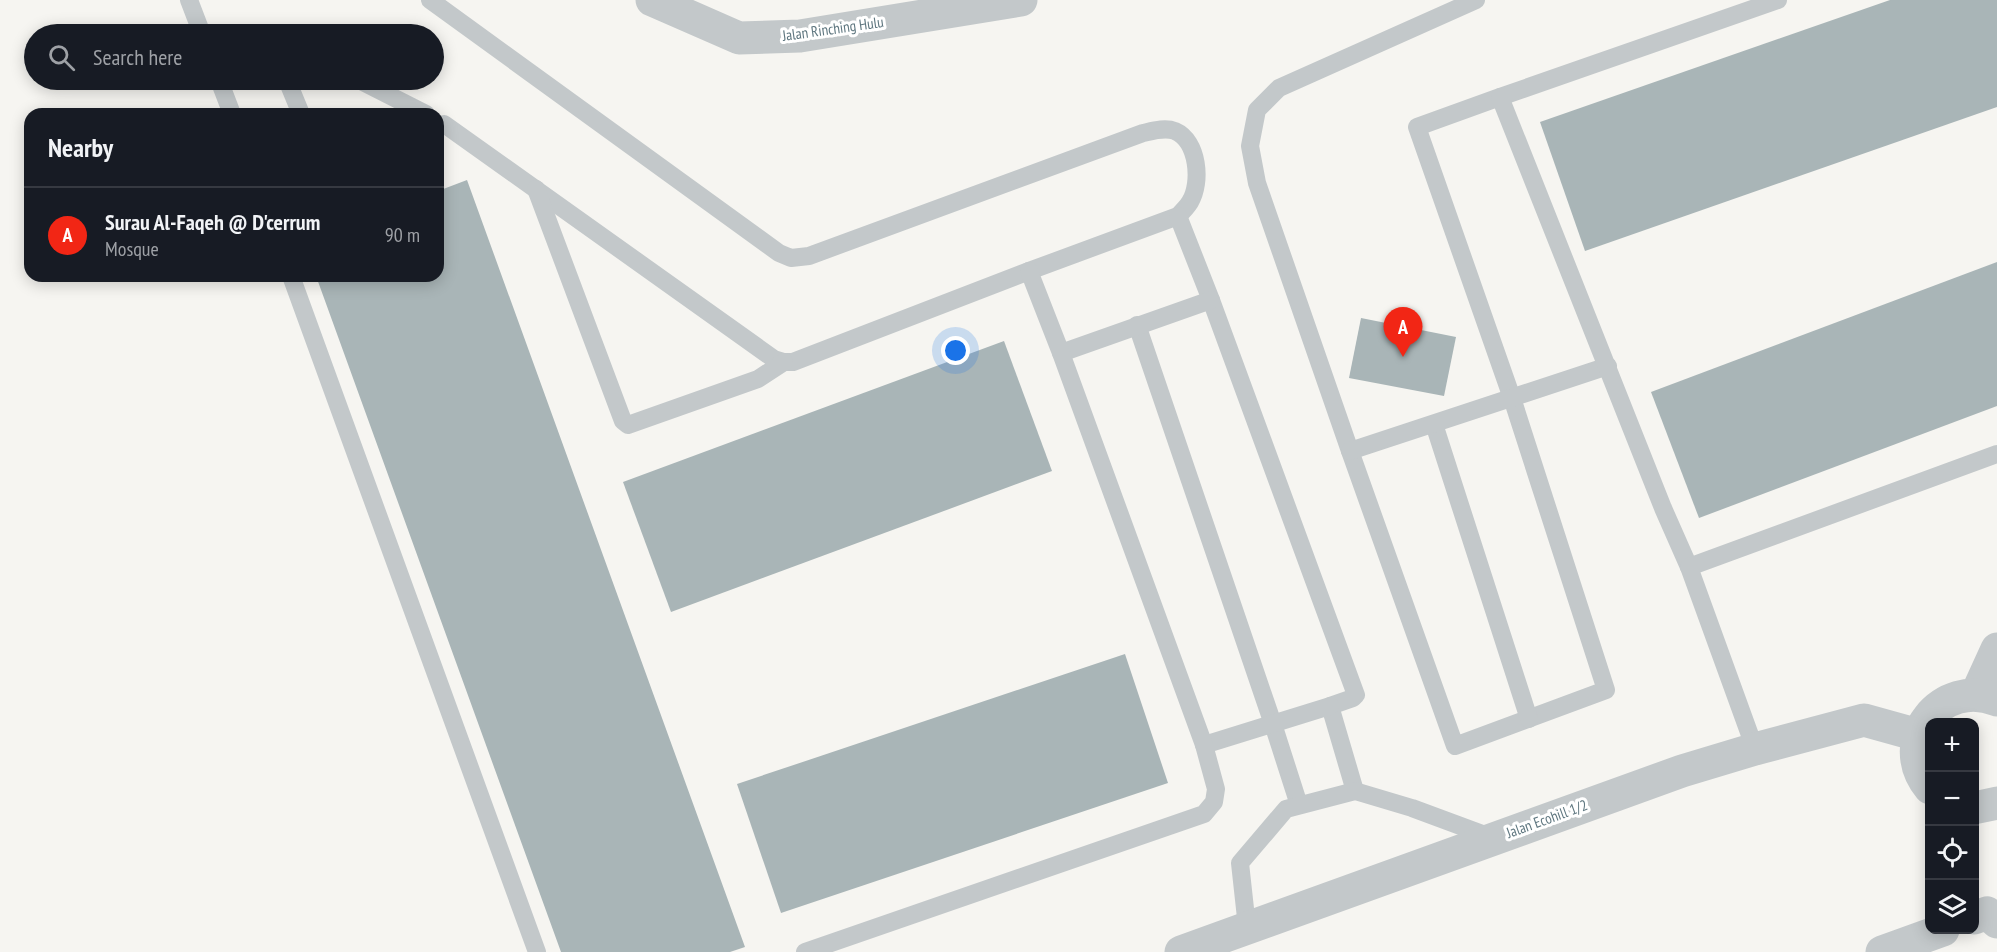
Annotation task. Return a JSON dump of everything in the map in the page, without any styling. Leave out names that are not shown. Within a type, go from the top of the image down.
[{"type":"street","name":"Jalan Rinching Hulu","points":[[652,0],[739,38],[800,36],[1021,0]]},
{"type":"street","points":[[1925,783],[1918,767],[1916,751],[1918,735],[1926,718],[1940,705],[1957,697],[1987,697],[1997,649]]},
{"type":"street","name":"Jalan Ecohill 1/2","points":[[1181,952],[1682,771],[1755,748],[1864,720],[1918,735]]},
{"type":"street","points":[[1979,807],[1997,803]]},
{"type":"street","points":[[1882,952],[1932,934]]},
{"type":"lane","points":[[189,0],[198,24]]},
{"type":"lane","points":[[430,0],[779,253],[791,258],[809,256],[1124,139],[1159,129],[1174,130],[1188,141],[1195,159],[1196,184],[1191,201],[1178,216],[793,362],[784,362],[774,359],[444,126]]},
{"type":"lane","points":[[1476,0],[1279,88],[1257,110],[1250,146],[1257,183],[1455,746],[1606,690],[1512,398],[1417,127],[1778,0]]},
{"type":"lane","points":[[223,90],[230,108]]},
{"type":"lane","points":[[291,90],[299,108]]},
{"type":"lane","points":[[379,90],[414,108]]},
{"type":"lane","points":[[1500,97],[1689,567],[1755,748]]},
{"type":"lane","points":[[536,189],[623,420],[628,425],[758,379],[784,362]]},
{"type":"lane","points":[[1178,216],[1356,695],[1330,706],[1203,745]]},
{"type":"lane","points":[[805,952],[1204,814],[1214,802],[1216,789],[1203,745],[1029,271]]},
{"type":"lane","points":[[293,282],[537,952]]},
{"type":"lane","points":[[1061,353],[1211,300]]},
{"type":"lane","points":[[1137,325],[1299,806]]},
{"type":"lane","points":[[1350,451],[1608,366]]},
{"type":"lane","points":[[1434,424],[1529,719]]},
{"type":"lane","points":[[1689,567],[1997,454]]},
{"type":"lane","points":[[1330,706],[1355,791]]},
{"type":"lane","points":[[1247,927],[1240,863],[1286,809],[1355,791],[1412,808],[1494,838]]},
{"type":"building","points":[[1890,0],[1997,0],[1997,107],[1585,251],[1540,122]]},
{"type":"building","points":[[467,180],[745,947],[730,952],[561,952],[318,282],[444,282],[444,189]]},
{"type":"building","points":[[1997,262],[1997,406],[1699,518],[1651,392]]},
{"type":"building","points":[[1361,318],[1456,337],[1444,396],[1349,378]]},
{"type":"building","points":[[1004,341],[1052,471],[671,612],[623,482]]},
{"type":"building","points":[[1125,654],[1168,783],[781,913],[737,784]]},
{"type":"place","name":"Surau Al-Faqeh @ D'cerrum","points":[[1403,357]]}]
